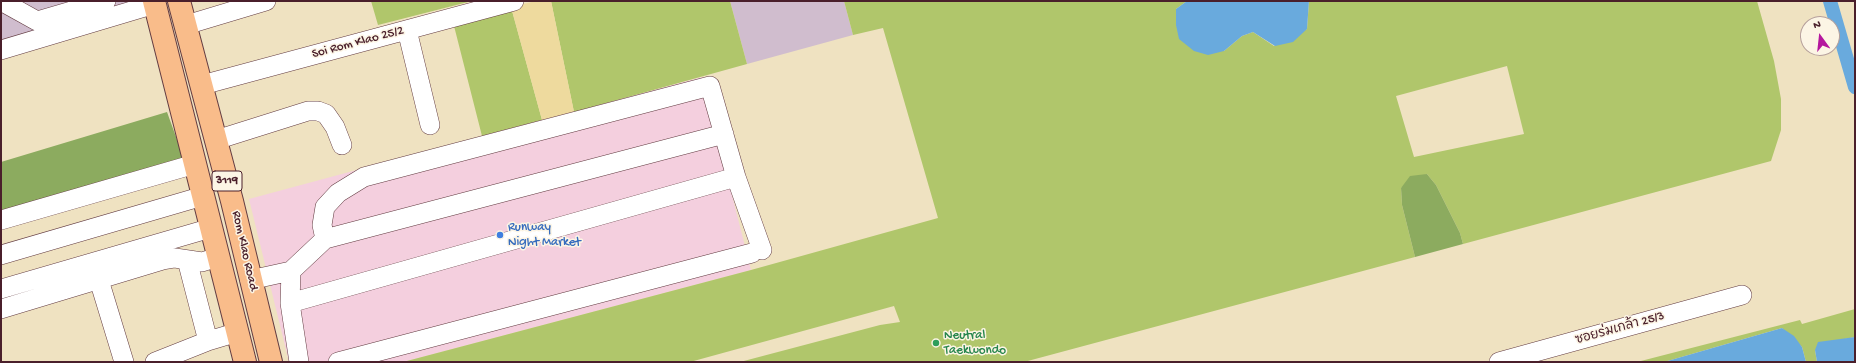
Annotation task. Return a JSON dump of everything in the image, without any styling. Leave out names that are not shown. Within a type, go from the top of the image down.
[{"type":"main road","name":"Rom Klao Road","points":[[179,1],[216,140],[270,362]]},
{"type":"main road","name":"Rom Klao Road","points":[[154,2],[245,362]]},
{"type":"street","points":[[1,1],[37,21]]},
{"type":"street","points":[[1,40],[18,33],[37,21],[106,1]]},
{"type":"street","points":[[186,25],[217,8],[266,1]]},
{"type":"street","name":"Soi Rom Klao 25/2","points":[[202,85],[514,1]]},
{"type":"street","points":[[1,50],[154,2]]},
{"type":"street","points":[[407,30],[430,125]]},
{"type":"street","points":[[325,238],[322,225],[325,207],[338,193],[364,177],[710,86],[757,251],[338,362]]},
{"type":"street","points":[[216,140],[308,111],[318,111],[326,114],[335,127],[342,145]]},
{"type":"street","points":[[250,280],[291,271],[325,238],[724,134]]},
{"type":"street","points":[[1,220],[195,164]]},
{"type":"street","points":[[290,303],[736,177]]},
{"type":"street","points":[[1,255],[203,196]]},
{"type":"street","points":[[1,289],[211,228]]},
{"type":"street","points":[[1,309],[163,260],[175,258],[202,262],[218,257]]},
{"type":"street","points":[[187,260],[208,341]]},
{"type":"street","points":[[291,271],[290,303],[299,362]]},
{"type":"street","points":[[99,280],[124,362]]},
{"type":"street","name":"ซอยร่มเกล้า 25/3","points":[[1499,362],[1742,294]]},
{"type":"street","points":[[155,362],[208,341],[238,332]]},
{"type":"shaded area","points":[[1,1],[138,1],[1,56]]},
{"type":"shaded area","points":[[730,1],[844,1],[853,35],[747,64]]},
{"type":"shaded area","name":"Runway Night Market","points":[[702,77],[751,270],[403,362],[289,362],[249,199]]},
{"type":"green space","points":[[371,1],[472,1],[378,25]]},
{"type":"green space","points":[[551,1],[730,1],[747,64],[574,112]]},
{"type":"green space","points":[[844,1],[1187,1],[1176,9],[1224,51],[1242,36],[1253,32],[1274,46],[1307,29],[1309,1],[1757,1],[1774,61],[1781,99],[1781,130],[1771,161],[1463,244],[1460,233],[1436,185],[1427,174],[1401,188],[1402,205],[1415,257],[1024,362],[740,362],[880,325],[900,322],[894,306],[690,362],[403,362],[751,270],[938,218],[883,28],[853,35]],"holes":[[[1507,66],[1524,134],[1414,157],[1396,96]]]},
{"type":"green space","points":[[511,7],[542,120],[482,136],[453,22]]},
{"type":"green space","points":[[167,112],[184,159],[1,211],[1,162]]},
{"type":"green space","points":[[1427,174],[1436,185],[1460,233],[1463,244],[1415,257],[1402,205],[1401,188],[1410,176]]},
{"type":"green space","points":[[1855,309],[1855,337],[1815,350],[1817,362],[1806,362],[1802,347],[1782,328],[1664,362],[1637,362],[1800,320],[1802,324]]},
{"type":"sand","points":[[536,1],[551,1],[574,112],[542,120],[511,7]]},
{"type":"water","points":[[1187,1],[1309,1],[1307,29],[1293,42],[1275,46],[1253,32],[1242,36],[1224,51],[1208,55],[1194,51],[1179,39],[1176,25],[1176,9]]},
{"type":"water","points":[[1782,328],[1794,336],[1802,347],[1806,362],[1664,362]]},
{"type":"water","points":[[1855,337],[1855,362],[1817,362],[1815,350],[1818,342]]},
{"type":"waterway","points":[[1830,1],[1855,87]]},
{"type":"place","name":"Runway Night Market","points":[[500,235]]},
{"type":"place","name":"Neutral Taekwondo","points":[[936,343]]}]
